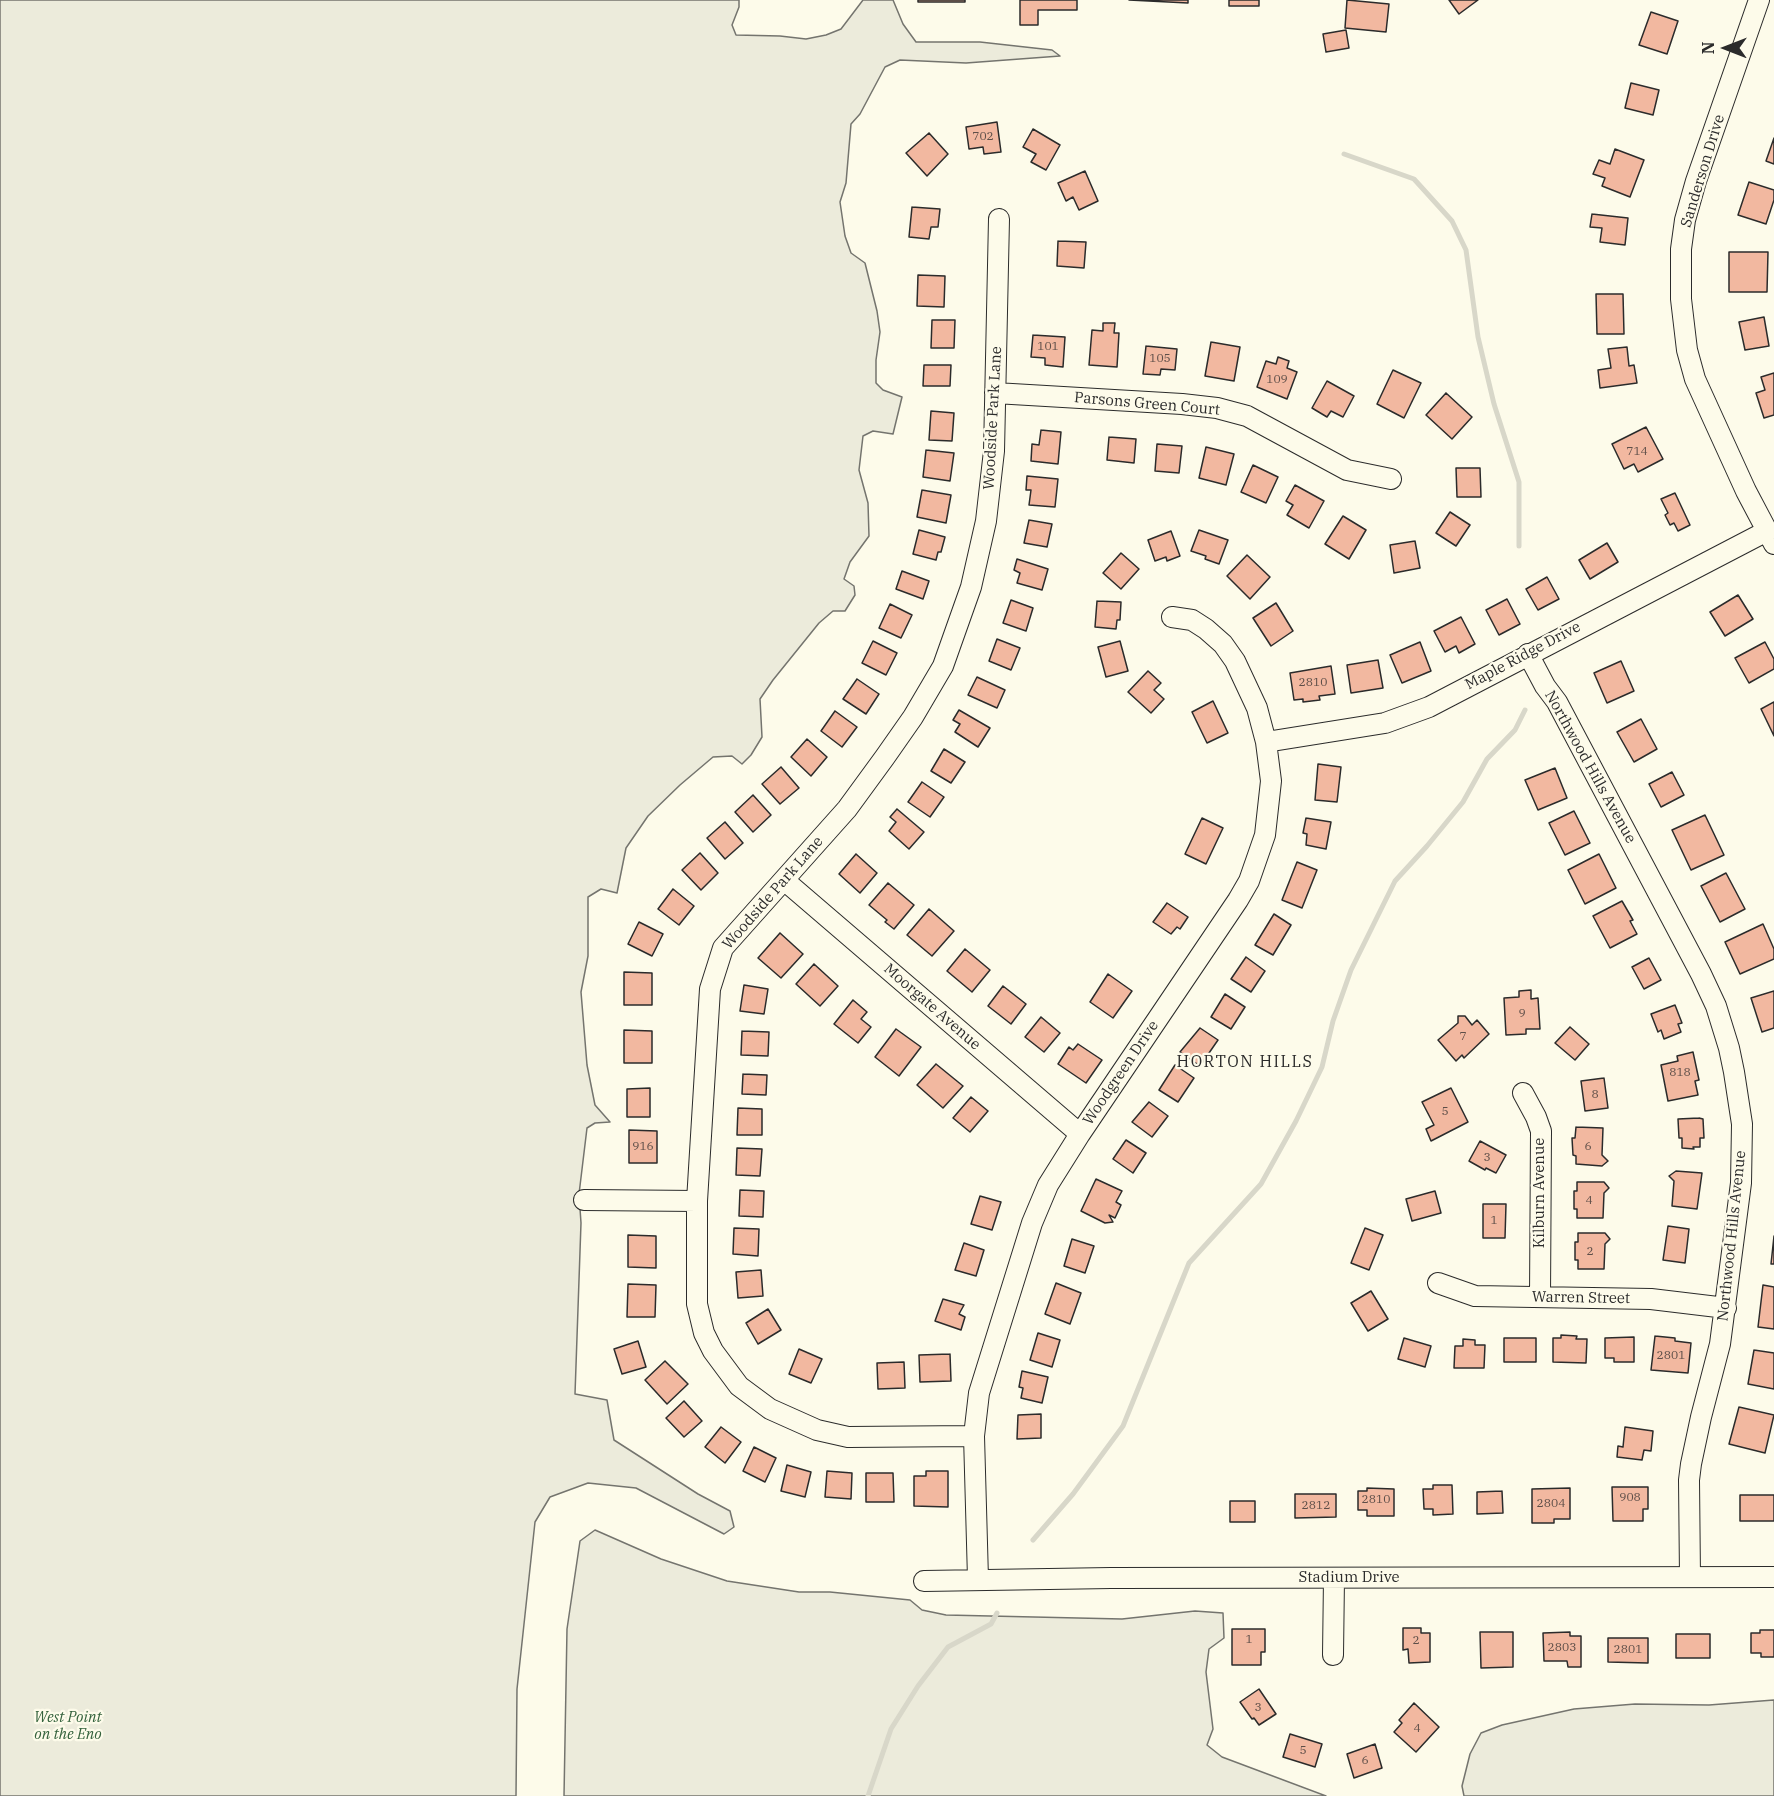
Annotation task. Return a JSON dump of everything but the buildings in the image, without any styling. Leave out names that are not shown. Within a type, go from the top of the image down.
[{"type":"street","name":"Sanderson Drive","points":[[1759,0],[1696,181],[1685,220],[1681,249],[1681,298],[1687,350],[1695,379],[1746,491],[1770,537]]},
{"type":"street","name":"Woodside Park Lane","points":[[974,1436],[848,1437],[817,1430],[770,1409],[739,1386],[713,1351],[704,1333],[697,1304],[697,1201],[710,988],[723,948],[847,809],[913,717],[943,666],[971,587],[986,521],[994,451],[999,219]]},
{"type":"street","name":"Parsons Green Court","points":[[995,393],[1217,408],[1247,416],[1347,470],[1391,478]]},
{"type":"street","name":"Maple Ridge Drive","points":[[1266,742],[1385,723],[1429,706],[1528,654],[1770,537]]},
{"type":"street","name":"Woodgreen Drive","points":[[978,1579],[974,1436],[979,1393],[1032,1223],[1048,1185],[1080,1134],[1249,881],[1265,835],[1271,781],[1266,742],[1257,708],[1235,661],[1223,644],[1192,620],[1173,617]]},
{"type":"street","name":"Northwood Hills Avenue","points":[[1528,654],[1545,686],[1557,702],[1701,974],[1716,1006],[1729,1048],[1740,1104],[1742,1153],[1740,1194],[1726,1308],[1720,1344],[1691,1464],[1690,1577]]},
{"type":"street","name":"Moorgate Avenue","points":[[784,880],[1080,1134]]},
{"type":"street","name":"Kilburn Avenue","points":[[1523,1094],[1536,1117],[1540,1131],[1540,1297]]},
{"type":"street","points":[[584,1200],[697,1201]]},
{"type":"street","name":"Warren Street","points":[[1438,1283],[1475,1296],[1651,1299],[1726,1308]]},
{"type":"street","name":"Stadium Drive","points":[[924,1581],[1774,1577]]},
{"type":"street","points":[[1333,1655],[1334,1578]]},
{"type":"green space","name":"West Point on the Eno","points":[[0,0],[739,0],[739,7],[732,25],[736,35],[806,39],[841,29],[863,0],[893,0],[903,24],[916,42],[980,42],[1052,50],[1060,56],[966,63],[900,60],[885,67],[860,114],[851,124],[846,183],[840,202],[845,236],[851,253],[865,263],[877,311],[880,332],[876,383],[883,390],[902,397],[893,434],[873,431],[863,436],[859,470],[868,503],[869,536],[850,562],[844,579],[854,586],[855,595],[845,611],[833,611],[819,623],[760,699],[762,737],[751,755],[742,764],[732,756],[713,757],[680,785],[648,816],[626,848],[617,893],[601,889],[588,897],[588,956],[581,992],[587,1065],[595,1105],[610,1122],[595,1123],[587,1128],[579,1194],[581,1223],[575,1394],[607,1400],[614,1440],[698,1494],[730,1511],[734,1527],[724,1534],[636,1488],[588,1483],[550,1497],[535,1522],[517,1689],[516,1796],[0,1796]]},
{"type":"green space","points":[[595,1530],[661,1559],[727,1581],[799,1592],[830,1592],[910,1600],[922,1610],[946,1615],[1122,1619],[1195,1611],[1223,1613],[1224,1638],[1209,1649],[1206,1672],[1213,1729],[1207,1745],[1222,1757],[1326,1796],[564,1796],[567,1629],[580,1541]]},
{"type":"green space","points":[[1774,1700],[1774,1796],[1464,1796],[1462,1786],[1470,1754],[1481,1733],[1502,1725],[1574,1709],[1635,1704],[1709,1705]]},
{"type":"waterway","points":[[1344,154],[1414,179],[1452,221],[1466,250],[1478,337],[1494,404],[1519,482],[1519,546]]},
{"type":"waterway","points":[[1033,1540],[1073,1494],[1123,1426],[1189,1263],[1261,1184],[1296,1121],[1322,1067],[1333,1021],[1351,970],[1395,881],[1463,802],[1487,759],[1515,730],[1525,710]]},
{"type":"waterway","points":[[868,1796],[891,1729],[918,1686],[948,1647],[991,1624],[997,1613]]},
{"type":"district","name":"HORTON HILLS","points":[[1245,1062]]}]
